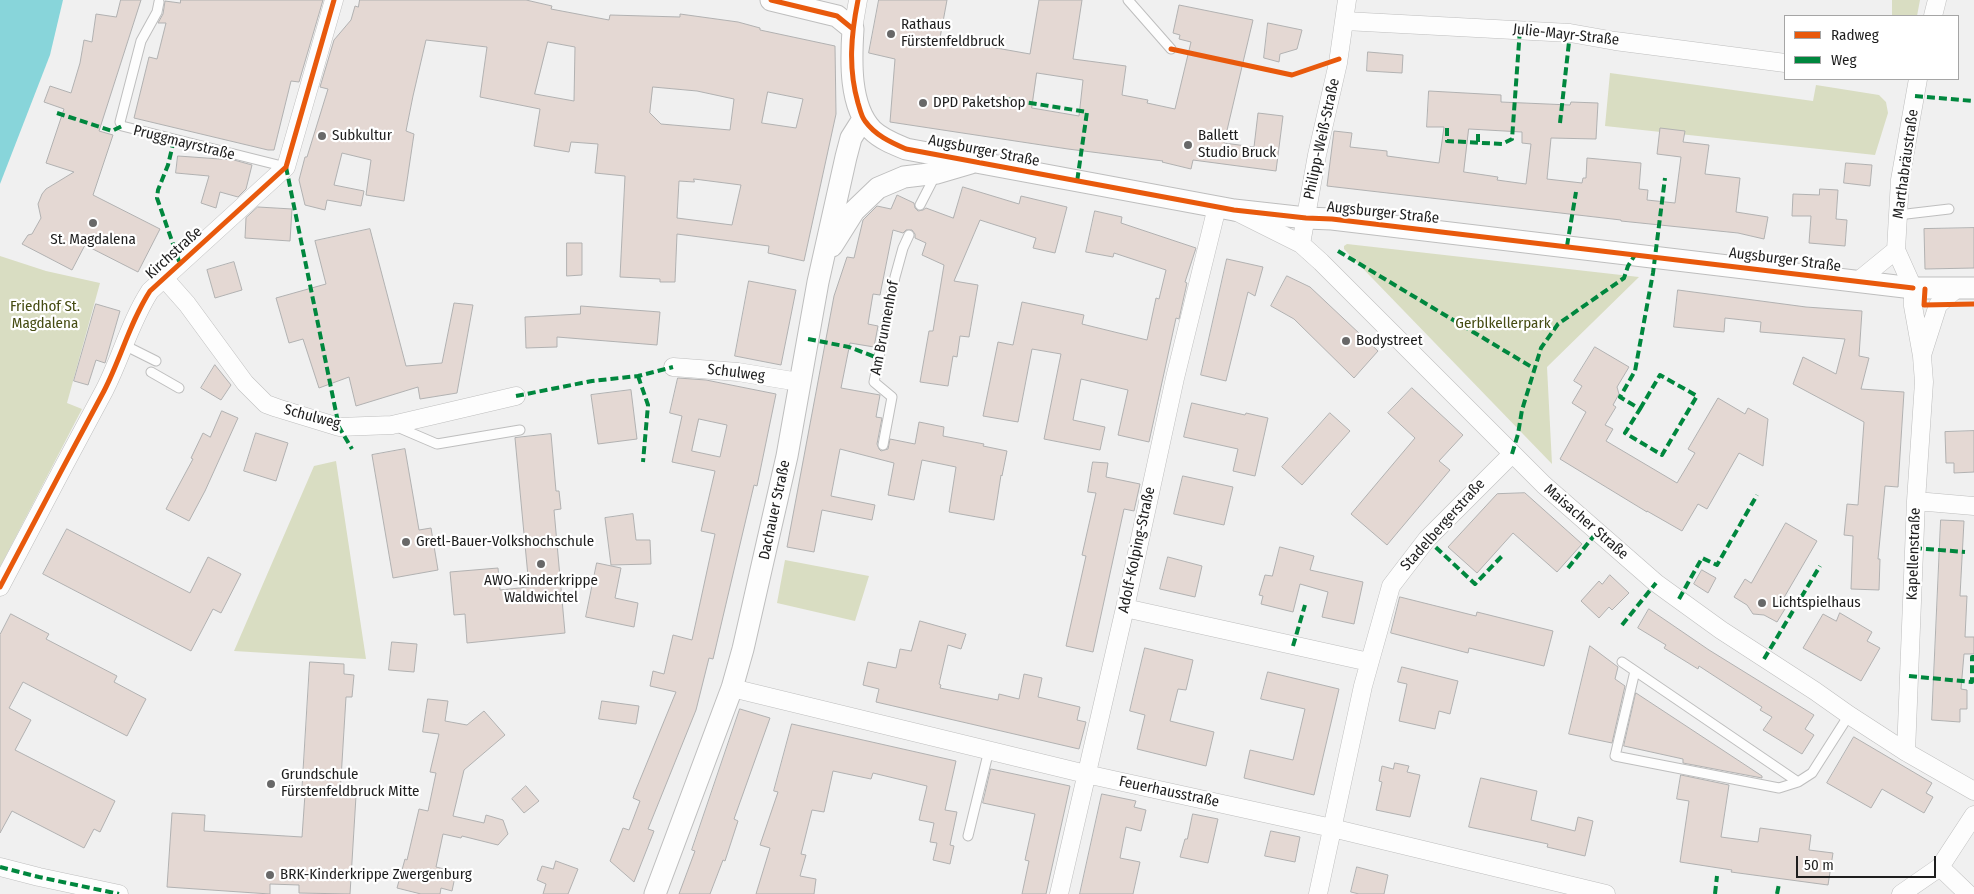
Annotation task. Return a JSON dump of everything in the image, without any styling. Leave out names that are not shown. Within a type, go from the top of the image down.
[{"type":"street","points":[[286,167],[334,0]]},
{"type":"street","points":[[771,0],[836,16],[853,29]]},
{"type":"street","points":[[858,0],[851,58],[854,88],[863,119]]},
{"type":"street","name":"Philipp-Weiß-Straße","points":[[1301,244],[1345,21],[1347,0]]},
{"type":"street","points":[[1933,15],[1937,0]]},
{"type":"street","name":"Julie-Mayr-Straße","points":[[1345,21],[1570,33],[1615,41],[1784,62]]},
{"type":"street","name":"Marthabräustraße","points":[[1912,80],[1900,180],[1896,250],[1913,288]]},
{"type":"street","name":"Augsburger Straße","points":[[863,119],[873,131],[888,141],[906,149],[1226,208],[1913,288],[1965,289]]},
{"type":"street","name":"Dachauer Straße","points":[[655,894],[732,688],[743,649],[777,503],[822,263],[851,138],[863,119]]},
{"type":"street","name":"Augsburger Straße","points":[[822,263],[854,211],[878,188],[912,175],[937,173],[975,162]]},
{"type":"street","name":"Kirchstraße","points":[[0,587],[79,435],[105,390],[140,306],[150,290],[286,167]]},
{"type":"street","name":"Maisacher Straße","points":[[1226,208],[1301,244],[1406,345],[1544,485],[1656,583],[1721,630],[1815,691],[1848,715],[1906,752],[1974,791]]},
{"type":"street","name":"Adolf-Kolping-Straße","points":[[1059,894],[1125,608],[1173,387],[1226,208]]},
{"type":"street","points":[[1858,281],[1896,250]]},
{"type":"street","name":"Schulweg","points":[[164,278],[187,304],[245,383],[266,404],[339,427],[392,425],[516,396]]},
{"type":"street","name":"Kapellenstraße","points":[[1906,752],[1916,501],[1924,392],[1922,356],[1913,306],[1913,288]]},
{"type":"street","name":"Kapellenstraße","points":[[1922,356],[1938,306],[1965,289]]},
{"type":"street","name":"Schulweg","points":[[673,367],[738,372],[799,382]]},
{"type":"street","name":"Stadelbergerstraße","points":[[1318,894],[1369,662],[1391,586],[1399,573],[1427,539],[1512,454]]},
{"type":"street","points":[[1916,501],[1974,506]]},
{"type":"street","points":[[1125,608],[1369,662]]},
{"type":"street","name":"Feuerhausstraße","points":[[732,688],[1086,774],[1332,828],[1606,894]]},
{"type":"street","points":[[1901,894],[1940,867],[1974,815]]},
{"type":"street","points":[[0,866],[39,877],[119,894]]},
{"type":"street","points":[[1940,867],[1968,894]]},
{"type":"lane","points":[[1128,0],[1171,50]]},
{"type":"lane","name":"Pruggmayrstraße","points":[[159,2],[138,50],[120,122],[122,126],[286,167]]},
{"type":"lane","points":[[920,205],[937,173]]},
{"type":"lane","points":[[1898,215],[1949,209]]},
{"type":"lane","name":"Am Brunnenhof","points":[[883,445],[892,397],[874,382],[895,277],[903,248],[909,235]]},
{"type":"lane","points":[[124,344],[156,361]]},
{"type":"lane","points":[[151,372],[179,388]]},
{"type":"lane","points":[[392,425],[437,444],[520,430]]},
{"type":"lane","points":[[1622,662],[1798,782]]},
{"type":"lane","points":[[1635,671],[1615,756],[1780,788],[1798,782],[1812,773],[1848,715]]},
{"type":"lane","points":[[968,836],[988,750]]},
{"type":"green space","points":[[1892,0],[1920,0],[1917,15],[1892,15]]},
{"type":"green space","points":[[1610,73],[1813,101],[1816,85],[1879,95],[1886,102],[1888,113],[1875,155],[1605,126]]},
{"type":"green space","name":"Gerblkellerpark","points":[[1347,244],[1639,277],[1547,367],[1552,464],[1344,249],[1344,246]]},
{"type":"green space","name":"Friedhof St. Magdalena","points":[[0,256],[46,271],[100,283],[67,403],[82,409],[0,567]]},
{"type":"green space","points":[[336,461],[366,659],[234,651],[314,466]]},
{"type":"green space","points":[[785,560],[869,576],[855,621],[777,603]]},
{"type":"water","points":[[0,0],[63,0],[50,55],[0,184]]},
{"type":"building","points":[[121,0],[141,0],[99,131],[113,135],[93,195],[160,229],[138,272],[85,245],[72,270],[22,244],[28,235],[32,234],[41,218],[38,204],[42,194],[46,189],[74,172],[46,163],[64,109],[44,102],[50,86],[71,93],[80,63],[84,40],[92,42],[96,14],[116,17]]},
{"type":"building","points":[[181,0],[323,0],[299,82],[291,81],[274,150],[134,118],[149,57],[157,59],[166,23],[158,23],[163,14],[165,1],[180,3]]},
{"type":"building","points":[[360,0],[526,0],[552,6],[551,9],[609,20],[610,15],[680,17],[680,14],[738,22],[760,28],[760,30],[835,46],[836,114],[804,261],[768,253],[769,246],[677,234],[675,282],[660,282],[660,279],[620,277],[625,176],[595,173],[598,144],[571,142],[569,152],[534,146],[540,109],[480,97],[487,47],[426,40],[406,131],[414,134],[404,201],[366,195],[371,160],[342,153],[334,185],[364,191],[361,206],[327,200],[325,210],[305,205],[299,180],[328,89],[320,87],[334,40],[351,20],[355,6],[358,7]],"holes":[[[548,42],[575,47],[574,101],[535,94]],[[653,87],[697,91],[734,99],[730,130],[661,124],[650,113]],[[768,92],[803,99],[796,128],[762,123]],[[694,179],[741,185],[732,225],[677,218],[679,181],[694,182]]]},
{"type":"building","points":[[879,0],[947,0],[940,38],[1030,54],[1039,0],[1082,0],[1073,59],[1126,66],[1122,95],[1148,100],[1147,103],[1175,109],[1191,42],[1179,39],[1180,35],[1173,33],[1179,5],[1253,20],[1224,143],[1254,147],[1258,113],[1283,116],[1276,171],[1193,160],[1191,169],[1163,161],[1068,149],[890,122],[895,59],[869,53]],"holes":[[[1037,73],[1083,80],[1079,116],[1032,108]]]},
{"type":"building","points":[[1268,23],[1302,30],[1297,49],[1280,54],[1279,62],[1264,58]]},
{"type":"building","points":[[1368,52],[1403,55],[1402,73],[1367,71]]},
{"type":"building","points":[[1429,91],[1501,95],[1501,102],[1570,105],[1571,102],[1598,103],[1596,139],[1551,138],[1547,179],[1582,183],[1583,178],[1586,178],[1587,158],[1641,163],[1639,189],[1648,190],[1647,200],[1675,203],[1681,157],[1657,154],[1660,128],[1685,131],[1683,142],[1709,145],[1705,174],[1740,178],[1736,212],[1768,217],[1764,239],[1738,233],[1327,186],[1334,131],[1352,133],[1350,147],[1387,151],[1387,156],[1439,163],[1444,127],[1427,127]],"holes":[[[1469,129],[1522,132],[1522,143],[1531,144],[1526,184],[1497,180],[1498,177],[1464,172]]]},
{"type":"building","points":[[178,156],[234,160],[252,165],[246,189],[238,197],[220,192],[216,208],[201,203],[209,176],[176,173]]},
{"type":"building","points":[[1846,163],[1872,165],[1870,186],[1844,183]]},
{"type":"building","points":[[963,187],[1019,204],[1021,196],[1067,207],[1055,253],[1033,248],[1036,238],[980,220],[954,281],[978,285],[969,337],[960,336],[957,357],[953,356],[948,386],[920,382],[929,331],[933,331],[944,265],[922,255],[926,243],[915,238],[912,230],[906,230],[903,233],[893,230],[880,295],[873,294],[868,324],[878,326],[874,347],[850,343],[841,388],[880,395],[876,417],[882,418],[877,444],[881,451],[888,449],[890,439],[915,444],[919,422],[944,427],[943,436],[984,444],[983,446],[1007,451],[994,520],[949,512],[956,467],[922,460],[914,500],[888,495],[894,463],[840,449],[831,496],[875,505],[872,520],[822,510],[814,552],[787,547],[834,296],[847,257],[854,258],[863,220],[877,206],[891,209],[897,195],[914,203],[918,211],[926,208],[953,218]]},
{"type":"building","points":[[1820,189],[1838,190],[1836,219],[1847,220],[1845,246],[1809,243],[1811,216],[1792,216],[1793,194],[1819,195]]},
{"type":"building","points":[[258,207],[292,209],[290,241],[245,238],[246,218]]},
{"type":"building","points":[[1095,211],[1122,217],[1121,223],[1196,248],[1185,282],[1187,283],[1179,319],[1176,318],[1149,442],[1118,435],[1128,390],[1081,379],[1073,420],[1105,427],[1100,450],[1044,439],[1061,354],[1032,349],[1018,422],[983,416],[998,342],[1013,345],[1022,302],[1084,315],[1082,324],[1147,340],[1156,298],[1159,299],[1166,270],[1114,253],[1113,257],[1086,252]]},
{"type":"building","points":[[1974,228],[1974,268],[1925,269],[1924,229]]},
{"type":"building","points":[[370,229],[406,366],[442,363],[454,303],[473,305],[457,393],[420,399],[418,387],[356,406],[349,377],[319,388],[303,339],[289,343],[276,298],[326,284],[315,241]]},
{"type":"building","points":[[567,243],[582,243],[582,275],[567,276]]},
{"type":"building","points":[[1227,259],[1263,267],[1255,296],[1248,292],[1226,381],[1201,375]]},
{"type":"building","points":[[234,262],[242,290],[215,298],[207,270]]},
{"type":"building","points":[[1287,276],[1310,287],[1378,351],[1354,378],[1294,319],[1271,306]]},
{"type":"building","points":[[749,281],[796,290],[781,365],[735,356]]},
{"type":"building","points":[[1678,290],[1806,307],[1862,311],[1859,356],[1869,358],[1861,389],[1904,392],[1898,487],[1885,486],[1878,559],[1880,559],[1879,590],[1851,589],[1853,536],[1844,535],[1847,504],[1858,505],[1864,422],[1793,384],[1803,357],[1836,374],[1845,339],[1760,332],[1761,322],[1725,318],[1724,332],[1674,327]]},
{"type":"building","points":[[96,304],[120,311],[105,363],[96,360],[88,385],[74,381]]},
{"type":"building","points":[[581,306],[660,312],[657,345],[557,337],[557,347],[526,348],[525,317],[580,314]]},
{"type":"building","points":[[1595,347],[1629,367],[1617,387],[1619,394],[1613,405],[1616,407],[1605,425],[1613,429],[1606,441],[1677,483],[1695,453],[1688,449],[1718,398],[1745,414],[1748,408],[1768,419],[1763,466],[1739,453],[1707,509],[1698,504],[1682,531],[1560,459],[1586,412],[1572,403],[1582,386],[1574,381]]},
{"type":"building","points":[[215,365],[231,385],[221,400],[201,388]]},
{"type":"building","points":[[678,378],[706,380],[776,394],[757,486],[754,485],[713,659],[709,658],[696,710],[648,829],[654,831],[634,882],[610,861],[623,828],[629,830],[640,801],[633,798],[635,792],[676,692],[650,686],[653,671],[664,674],[673,635],[692,640],[715,534],[701,531],[715,471],[672,462],[682,416],[670,413]],"holes":[[[699,419],[727,425],[720,457],[692,451]]]},
{"type":"building","points":[[1412,388],[1463,435],[1439,461],[1450,470],[1387,545],[1351,514],[1415,438],[1388,413]]},
{"type":"building","points":[[631,390],[637,439],[598,444],[591,395]]},
{"type":"building","points":[[1192,403],[1245,415],[1246,413],[1268,418],[1255,476],[1233,471],[1238,449],[1184,437]]},
{"type":"building","points":[[222,411],[238,418],[205,491],[189,521],[166,509],[193,459],[191,458],[203,433],[210,437]]},
{"type":"building","points":[[1330,413],[1350,431],[1302,485],[1282,467]]},
{"type":"building","points":[[1974,431],[1974,472],[1954,473],[1954,463],[1946,463],[1945,432]]},
{"type":"building","points":[[256,433],[288,443],[276,481],[244,471]]},
{"type":"building","points":[[551,434],[556,491],[559,491],[561,509],[554,510],[565,633],[467,643],[465,614],[454,615],[450,572],[498,568],[500,590],[529,587],[515,438]]},
{"type":"building","points":[[405,449],[419,530],[431,528],[438,570],[393,578],[372,455]]},
{"type":"building","points":[[1093,462],[1108,463],[1106,477],[1140,484],[1134,511],[1124,509],[1093,652],[1066,646],[1086,556],[1082,555],[1096,493],[1088,492]]},
{"type":"building","points":[[1183,476],[1233,487],[1224,525],[1174,514]]},
{"type":"building","points":[[1525,493],[1582,544],[1557,572],[1513,533],[1477,573],[1448,547],[1497,494]]},
{"type":"building","points":[[633,514],[636,540],[650,540],[651,564],[611,565],[605,518]]},
{"type":"building","points":[[1941,520],[1964,521],[1960,596],[1967,596],[1965,637],[1974,637],[1974,654],[1964,654],[1961,689],[1967,690],[1967,709],[1960,709],[1960,722],[1932,720]]},
{"type":"building","points":[[1786,523],[1817,541],[1782,601],[1788,604],[1777,622],[1764,615],[1753,614],[1747,605],[1734,597],[1745,579],[1751,583]]},
{"type":"building","points":[[67,529],[190,593],[208,557],[241,574],[221,613],[213,609],[191,651],[43,574]]},
{"type":"building","points":[[1280,547],[1314,556],[1310,570],[1363,582],[1354,624],[1322,617],[1328,592],[1300,584],[1293,612],[1261,604],[1263,596],[1259,595],[1265,575],[1272,576]]},
{"type":"building","points":[[1168,557],[1202,566],[1195,597],[1160,589]]},
{"type":"building","points":[[597,563],[621,568],[615,598],[638,603],[634,627],[586,617]]},
{"type":"building","points":[[1702,570],[1716,578],[1708,593],[1694,584]]},
{"type":"building","points":[[1610,575],[1629,593],[1612,610],[1609,607],[1599,618],[1581,601],[1599,581],[1602,584]]},
{"type":"building","points":[[1400,597],[1476,616],[1477,612],[1553,631],[1544,666],[1469,648],[1468,653],[1391,633]]},
{"type":"building","points":[[1649,609],[1709,650],[1814,715],[1805,729],[1814,735],[1802,754],[1763,730],[1772,717],[1760,710],[1762,707],[1699,666],[1698,669],[1664,648],[1666,645],[1638,628]]},
{"type":"building","points":[[1840,613],[1872,632],[1867,641],[1880,648],[1861,681],[1803,648],[1823,614],[1836,621]]},
{"type":"building","points":[[11,614],[49,634],[46,639],[117,676],[114,682],[146,699],[127,736],[23,682],[9,708],[31,720],[15,750],[115,801],[100,832],[94,829],[84,848],[12,811],[0,833],[0,635]]},
{"type":"building","points":[[920,621],[966,634],[961,649],[948,645],[939,684],[941,685],[940,688],[998,700],[999,694],[1019,699],[1024,674],[1042,678],[1038,697],[1080,707],[1077,720],[1086,722],[1079,749],[876,702],[879,689],[863,685],[868,662],[896,668],[900,649],[911,651]]},
{"type":"building","points":[[392,642],[417,644],[414,672],[389,670]]},
{"type":"building","points":[[1590,646],[1618,667],[1615,679],[1625,686],[1612,743],[1569,734]]},
{"type":"building","points":[[1145,648],[1193,660],[1186,690],[1178,689],[1170,721],[1214,732],[1206,766],[1137,749],[1145,715],[1130,711]]},
{"type":"building","points":[[310,662],[344,664],[344,674],[354,675],[352,697],[346,697],[340,795],[356,796],[350,894],[299,893],[299,885],[270,884],[270,894],[167,887],[172,813],[205,815],[204,831],[302,837],[305,794],[302,794]]},
{"type":"building","points":[[1402,667],[1458,681],[1450,714],[1439,711],[1435,729],[1399,721],[1407,684],[1398,682]]},
{"type":"building","points":[[1268,672],[1339,689],[1314,795],[1244,778],[1250,750],[1293,760],[1305,709],[1261,699]]},
{"type":"building","points":[[1636,693],[1762,776],[1762,778],[1683,763],[1683,759],[1624,746]]},
{"type":"building","points":[[428,699],[448,701],[445,721],[467,725],[484,711],[505,735],[464,770],[453,816],[484,823],[486,815],[503,820],[508,834],[498,845],[462,836],[461,838],[443,834],[436,867],[456,872],[452,891],[441,888],[440,894],[421,894],[397,888],[405,859],[407,860],[419,809],[428,811],[436,773],[430,772],[439,734],[423,732]]},
{"type":"building","points":[[602,701],[639,706],[636,724],[599,719]]},
{"type":"building","points":[[740,709],[770,718],[734,819],[738,821],[725,861],[723,860],[710,894],[679,894],[695,851],[692,850]]},
{"type":"building","points":[[792,724],[956,761],[945,810],[957,812],[950,845],[954,846],[950,864],[933,860],[937,843],[930,842],[934,823],[919,820],[927,786],[873,773],[871,779],[833,771],[824,812],[812,810],[801,854],[806,855],[800,876],[816,879],[814,894],[756,894],[770,848],[760,845],[778,792],[774,791]]},
{"type":"building","points":[[1854,737],[1932,783],[1926,793],[1933,797],[1924,813],[1882,789],[1871,808],[1827,783]]},
{"type":"building","points":[[1395,763],[1409,766],[1407,772],[1420,775],[1410,817],[1376,810],[1382,782],[1379,781],[1382,766],[1393,769]]},
{"type":"building","points":[[991,769],[1070,786],[1046,894],[1022,894],[1029,861],[1025,860],[1035,814],[983,803]]},
{"type":"building","points":[[1681,775],[1729,785],[1721,837],[1758,842],[1760,828],[1811,835],[1809,850],[1833,853],[1828,885],[1731,872],[1732,870],[1680,862],[1689,801],[1677,799]]},
{"type":"building","points":[[1481,778],[1537,791],[1531,820],[1575,831],[1578,817],[1593,821],[1585,856],[1547,847],[1548,844],[1469,827]]},
{"type":"building","points":[[526,786],[539,801],[524,813],[512,799]]},
{"type":"building","points":[[1102,794],[1136,801],[1134,807],[1146,810],[1141,831],[1126,827],[1120,858],[1140,862],[1133,894],[1080,894]]},
{"type":"building","points":[[1193,814],[1218,819],[1208,863],[1180,857]]},
{"type":"building","points":[[1271,831],[1300,837],[1295,862],[1265,856]]},
{"type":"building","points":[[556,861],[578,869],[568,894],[543,894],[546,884],[537,880],[542,866],[553,869]]},
{"type":"building","points":[[1357,867],[1388,875],[1384,894],[1359,894],[1351,892]]},
{"type":"marked path","points":[[1447,128],[1447,141],[1502,144],[1512,139],[1520,29]]},
{"type":"marked path","points":[[1560,123],[1570,33]]},
{"type":"marked path","points":[[1915,96],[1973,101]]},
{"type":"marked path","points":[[1005,99],[1087,112],[1077,182]]},
{"type":"marked path","points":[[57,113],[112,131],[122,126]]},
{"type":"marked path","points":[[1478,130],[1478,142]]},
{"type":"marked path","points":[[174,140],[157,198],[180,264]]},
{"type":"marked path","points":[[286,167],[339,427],[352,449]]},
{"type":"marked path","points":[[1640,409],[1660,375],[1697,396],[1662,455],[1625,433],[1640,409],[1620,397],[1635,371],[1653,273],[1665,178]]},
{"type":"marked path","points":[[1567,246],[1576,192]]},
{"type":"marked path","points":[[1338,251],[1535,369]]},
{"type":"marked path","points":[[1512,454],[1522,410],[1541,348],[1558,324],[1624,278],[1628,266],[1635,255]]},
{"type":"marked path","points":[[808,339],[849,347],[878,358]]},
{"type":"marked path","points":[[516,396],[592,381],[638,376],[673,367]]},
{"type":"marked path","points":[[638,376],[648,405],[643,462]]},
{"type":"marked path","points":[[1679,599],[1702,558],[1717,565],[1757,495]]},
{"type":"marked path","points":[[1568,568],[1597,532]]},
{"type":"marked path","points":[[1427,539],[1475,584],[1502,556]]},
{"type":"marked path","points":[[1914,548],[1965,552]]},
{"type":"marked path","points":[[1764,659],[1820,566]]},
{"type":"marked path","points":[[1622,625],[1656,583]]},
{"type":"marked path","points":[[1293,646],[1305,605]]},
{"type":"marked path","points":[[1909,676],[1972,682],[1972,657],[1974,657]]},
{"type":"marked path","points":[[0,867],[119,894]]},
{"type":"marked path","points":[[1715,894],[1717,876]]},
{"type":"marked path","points":[[1777,894],[1779,884]]},
{"type":"cycle path","points":[[0,587],[104,391],[137,315],[150,291],[286,167],[334,0]]},
{"type":"cycle path","points":[[771,0],[837,16],[853,29]]},
{"type":"cycle path","points":[[858,0],[852,39],[852,64],[855,90],[862,117],[878,134],[906,149],[1234,210],[1332,219],[1913,288]]},
{"type":"cycle path","points":[[1171,49],[1292,75],[1339,59]]},
{"type":"cycle path","points":[[1925,289],[1924,305],[1974,304]]},
{"type":"place","name":"Rathaus Fürstenfeldbruck","points":[[891,34]]},
{"type":"place","name":"DPD Paketshop","points":[[923,103]]},
{"type":"place","name":"Subkultur","points":[[322,136]]},
{"type":"place","name":"Ballett Studio Bruck","points":[[1188,145]]},
{"type":"place","name":"St. Magdalena","points":[[93,223]]},
{"type":"place","name":"Bodystreet","points":[[1346,341]]},
{"type":"place","name":"Gretl-Bauer-Volkshochschule","points":[[406,542]]},
{"type":"place","name":"AWO-Kinderkrippe Waldwichtel","points":[[541,564]]},
{"type":"place","name":"Lichtspielhaus","points":[[1762,603]]},
{"type":"place","name":"Grundschule Fürstenfeldbruck Mitte","points":[[271,784]]},
{"type":"place","name":"BRK-Kinderkrippe Zwergenburg","points":[[270,875]]}]
